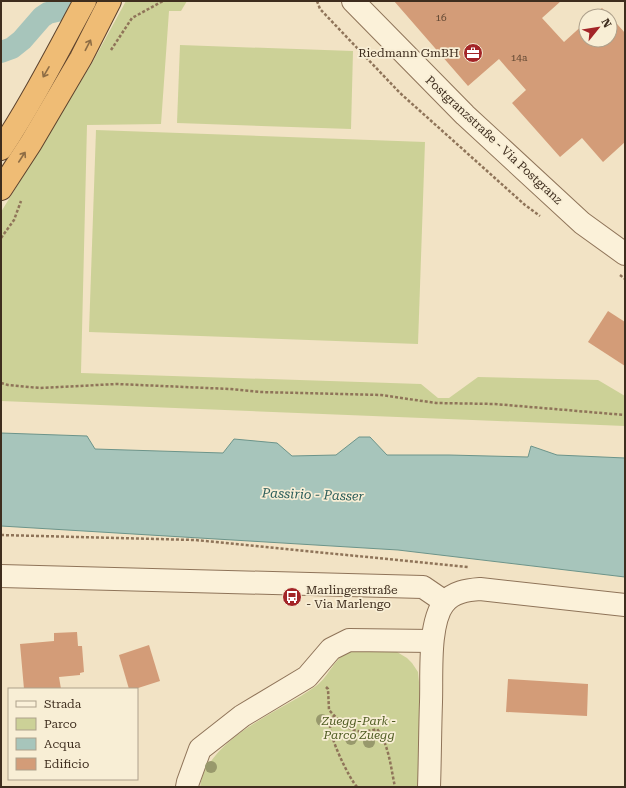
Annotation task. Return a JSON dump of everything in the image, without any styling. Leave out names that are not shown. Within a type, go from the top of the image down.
[{"type":"highway","points":[[1,149],[14,129],[85,1]]},
{"type":"highway","points":[[1,190],[31,143],[81,58],[110,1]]},
{"type":"street","name":"Postgranzstraße - Via Postgranz","points":[[353,1],[465,115],[582,223],[625,254]]},
{"type":"street","points":[[1,576],[423,587],[445,602]]},
{"type":"street","points":[[429,787],[432,641],[439,612],[445,602],[456,594],[467,590],[480,589],[625,605]]},
{"type":"street","points":[[187,787],[200,749],[242,716],[307,677],[331,649],[349,640],[432,641]]},
{"type":"path","points":[[1,384],[40,388],[117,384],[230,389],[260,392],[381,395],[436,403],[494,404],[625,415]]},
{"type":"path","points":[[1,535],[195,540],[471,567]]},
{"type":"path","points":[[310,673],[328,689],[329,710],[349,729],[359,732],[377,729],[381,734],[388,754],[394,787]]},
{"type":"path","points":[[334,716],[330,724],[332,735],[348,774],[357,787]]},
{"type":"green space","points":[[126,1],[187,1],[181,11],[169,11],[161,124],[87,125],[81,373],[421,384],[438,398],[449,398],[478,377],[598,380],[625,396],[625,426],[1,401],[1,212],[92,63]]},
{"type":"green space","points":[[180,45],[353,51],[351,129],[177,123]]},
{"type":"green space","points":[[96,130],[425,142],[418,344],[89,332]]},
{"type":"green space","name":"Zuegg-Park - Parco Zuegg","points":[[392,649],[407,658],[418,672],[420,692],[418,787],[200,787],[205,770],[215,755],[228,743],[256,722],[316,686],[341,657],[356,650]]},
{"type":"water","name":"Passirio - Passer","points":[[1,433],[87,436],[95,449],[223,453],[234,439],[277,443],[292,456],[336,455],[359,437],[370,437],[387,455],[528,457],[531,446],[557,455],[625,458],[625,577],[398,550],[1,526]]},
{"type":"building","points":[[394,1],[561,1],[542,18],[564,42],[578,29],[578,48],[618,48],[618,25],[625,33],[625,142],[603,162],[582,138],[560,157],[512,103],[526,90],[499,59],[468,86]]},
{"type":"building","points":[[608,311],[625,322],[625,366],[588,342]]},
{"type":"building","points":[[77,632],[78,646],[82,646],[84,672],[80,673],[80,675],[59,677],[61,688],[24,688],[20,644],[54,641],[54,633]]},
{"type":"building","points":[[149,645],[160,681],[138,688],[129,688],[119,655]]},
{"type":"building","points":[[508,679],[588,684],[587,716],[506,712]]},
{"type":"waterway","points":[[1,52],[12,48],[22,40],[42,17],[48,13],[65,9],[82,1]]},
{"type":"place","name":"Riedmann GmBH","points":[[473,53]]},
{"type":"place","name":"Marlingerstraße - Via Marlengo","points":[[292,597]]}]
